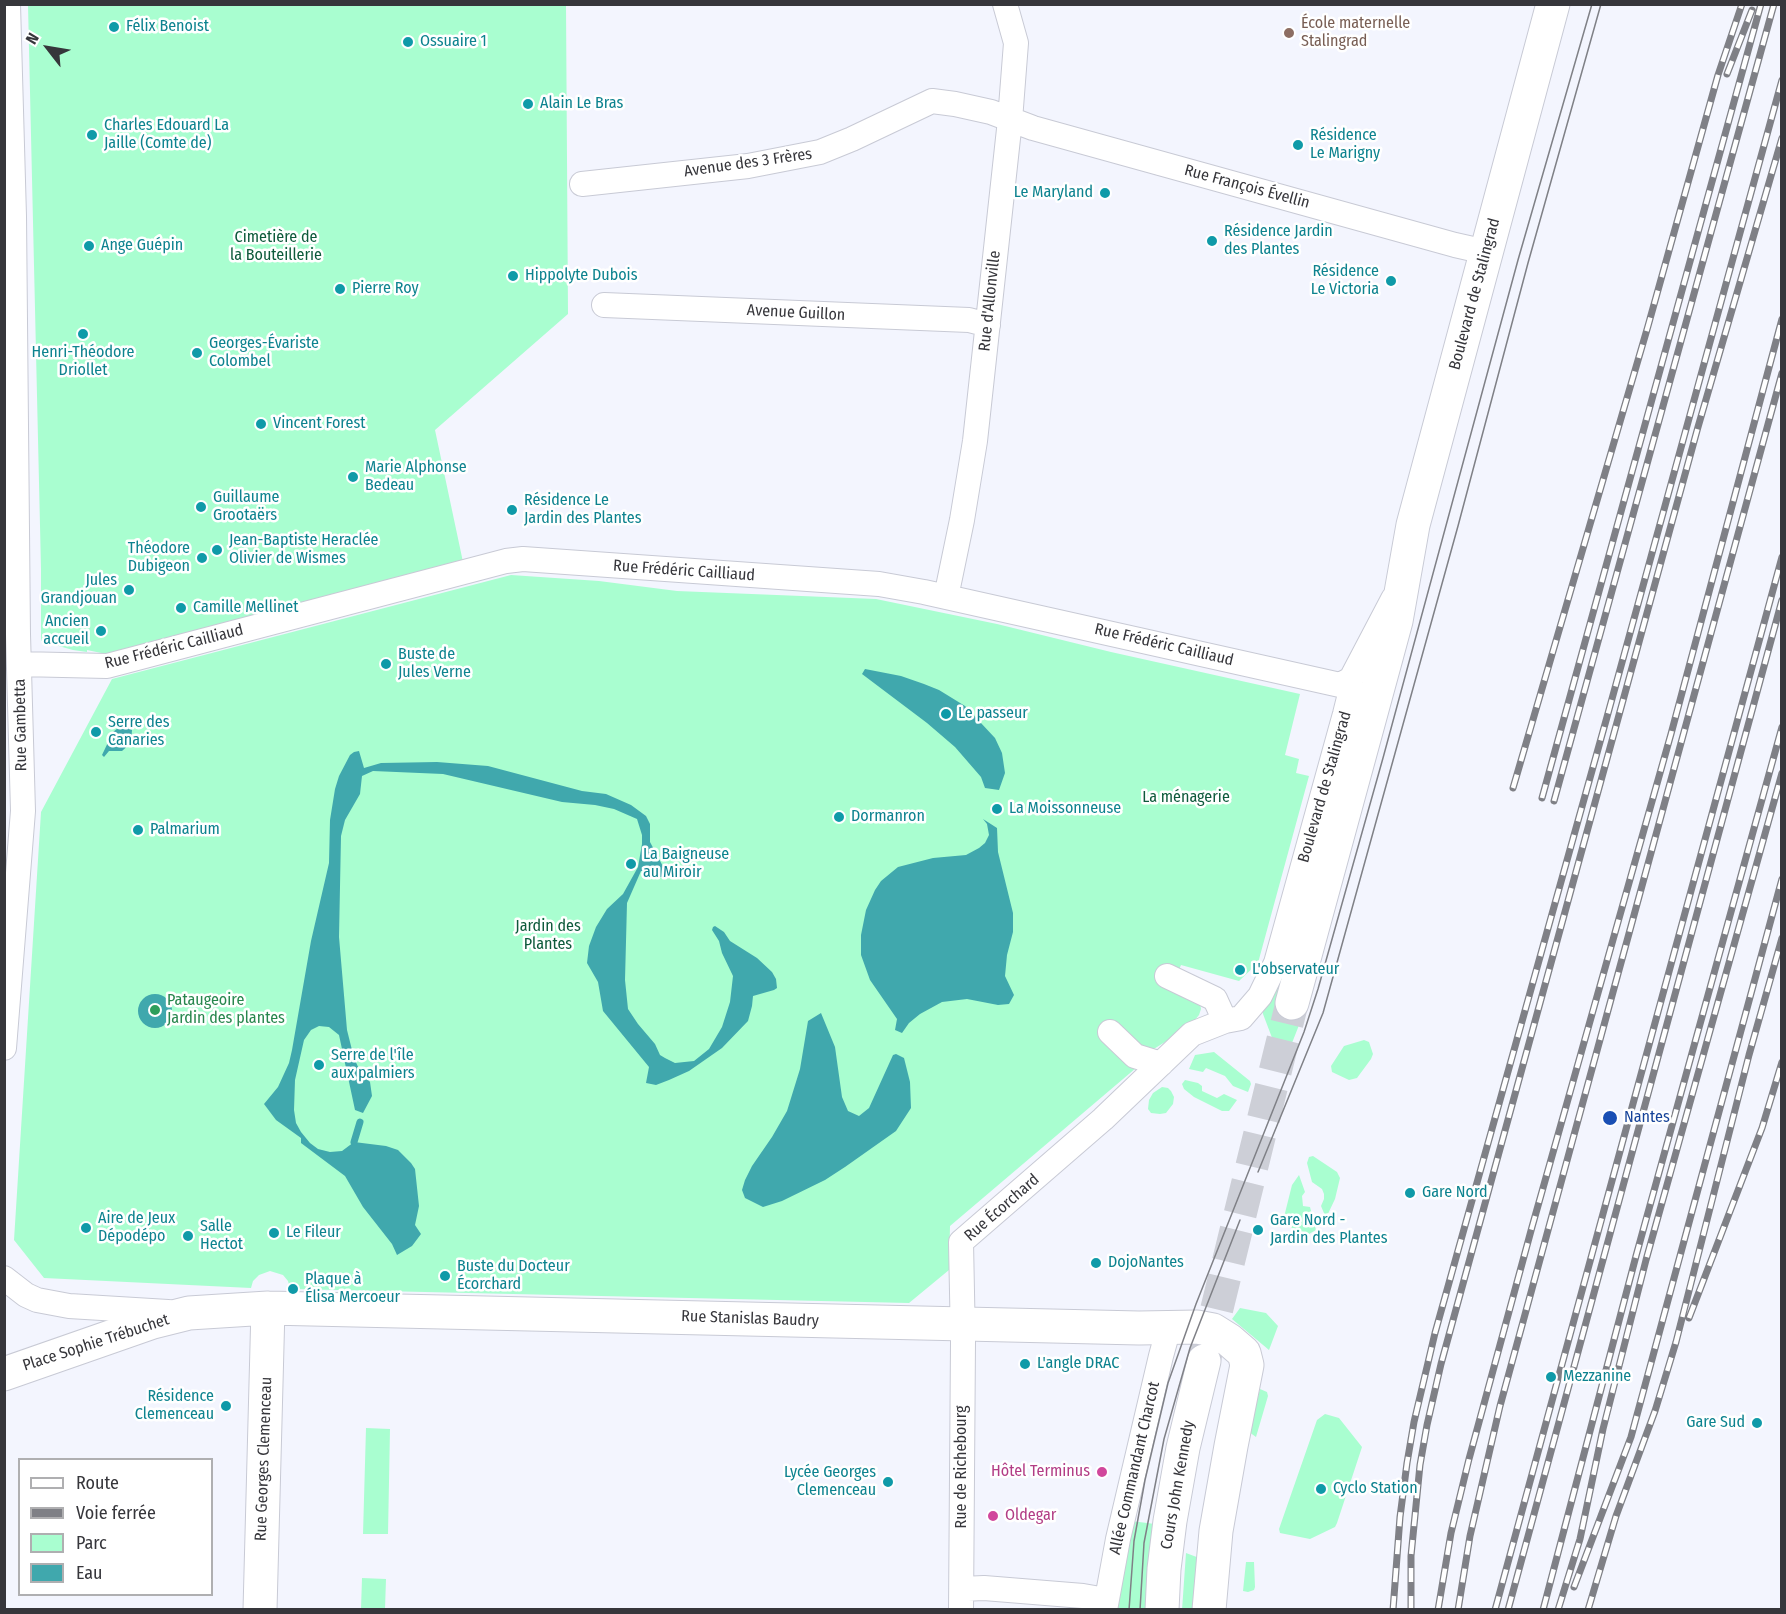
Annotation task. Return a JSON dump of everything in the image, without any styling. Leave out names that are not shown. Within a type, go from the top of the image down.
[{"type":"street","name":"Rue Gambetta","points":[[4,1048],[19,664],[14,216],[8,4]]},
{"type":"street","name":"Rue d'Allonville","points":[[946,597],[975,441],[1010,120],[1016,43],[1005,4]]},
{"type":"street","name":"Boulevard de Stalingrad","points":[[1292,1003],[1396,621],[1413,525],[1553,4]]},
{"type":"street","name":"Avenue des 3 Frères","points":[[582,184],[748,166],[820,152],[852,140],[932,101],[991,112],[1010,120]]},
{"type":"street","name":"Rue François Évellin","points":[[1010,120],[1486,252]]},
{"type":"street","name":"Avenue Guillon","points":[[604,305],[969,320],[988,325]]},
{"type":"street","name":"Rue Frédéric Cailliaud","points":[[19,664],[107,666],[513,560],[879,584],[1340,685],[1351,679]]},
{"type":"street","name":"Boulevard de Stalingrad","points":[[1161,1064],[1192,1034],[1241,1018],[1260,996],[1276,963],[1345,714],[1351,679],[1402,584]]},
{"type":"street","points":[[1167,975],[1215,999],[1224,1022]]},
{"type":"street","points":[[1110,1032],[1135,1056],[1161,1064]]},
{"type":"street","name":"Rue Écorchard","points":[[962,1323],[962,1242],[1103,1119],[1161,1064]]},
{"type":"street","name":"Place Sophie Trébuchet","points":[[4,1278],[26,1295],[37,1300],[69,1306],[189,1313],[268,1308]]},
{"type":"street","name":"Rue Stanislas Baudry","points":[[268,1308],[1138,1328],[1197,1327],[1213,1330],[1244,1353],[1247,1365],[1216,1531],[1209,1610]]},
{"type":"street","name":"Rue Georges Clemenceau","points":[[260,1610],[268,1308]]},
{"type":"street","name":"Place Sophie Trébuchet","points":[[4,1374],[153,1322],[189,1313]]},
{"type":"street","name":"Rue de Richebourg","points":[[962,1323],[962,1599]]},
{"type":"street","name":"Allée Commandant Charcot","points":[[1106,1605],[1123,1517],[1169,1327]]},
{"type":"street","name":"Cours John Kennedy","points":[[1162,1610],[1170,1521],[1183,1448],[1204,1361]]},
{"type":"street","points":[[962,1599],[984,1588],[1083,1596],[1106,1605]]},
{"type":"green space","name":"Cimetière de la Bouteillerie","points":[[28,5],[566,5],[568,314],[435,430],[463,562],[106,654],[73,650],[41,641]]},
{"type":"green space","name":"Jardin des Plantes","points":[[511,575],[599,581],[677,591],[876,599],[997,624],[1300,694],[1285,755],[1299,759],[1296,773],[1309,776],[1258,963],[1239,981],[1181,965],[1173,985],[1200,1003],[1199,1015],[1189,1027],[1149,1052],[1136,1068],[950,1226],[949,1270],[909,1303],[290,1289],[283,1275],[270,1271],[259,1275],[253,1281],[251,1288],[44,1278],[14,1240],[41,812],[112,679]]},
{"type":"green space","points":[[1283,979],[1305,1010],[1290,1048],[1274,1043],[1262,1005],[1275,984]]},
{"type":"green space","points":[[1364,1040],[1369,1042],[1373,1054],[1357,1078],[1349,1080],[1332,1072],[1331,1066],[1344,1046]]},
{"type":"green space","points":[[1214,1052],[1250,1081],[1248,1092],[1233,1086],[1225,1076],[1206,1068],[1203,1072],[1189,1069],[1195,1055]]},
{"type":"green space","points":[[1185,1080],[1198,1083],[1202,1086],[1202,1091],[1217,1098],[1224,1094],[1237,1100],[1229,1111],[1222,1111],[1194,1097],[1184,1089],[1182,1084]]},
{"type":"green space","points":[[1162,1087],[1171,1091],[1174,1097],[1173,1104],[1166,1113],[1151,1113],[1148,1109],[1149,1100],[1153,1093]]},
{"type":"green space","points":[[1313,1156],[1337,1172],[1340,1178],[1335,1199],[1326,1218],[1321,1206],[1324,1194],[1322,1189],[1312,1182],[1307,1163],[1309,1157]]},
{"type":"green space","points":[[1299,1175],[1305,1192],[1302,1196],[1303,1206],[1310,1207],[1316,1230],[1302,1238],[1297,1235],[1284,1217],[1292,1185]]},
{"type":"green space","points":[[1240,1308],[1266,1313],[1278,1326],[1269,1350],[1232,1319]]},
{"type":"green space","points":[[1260,1389],[1267,1392],[1268,1396],[1256,1437],[1249,1432]]},
{"type":"green space","name":"Cyclo Station","points":[[1325,1414],[1339,1418],[1362,1447],[1337,1523],[1335,1527],[1310,1539],[1280,1533],[1279,1529],[1317,1420]]},
{"type":"green space","points":[[366,1428],[390,1429],[388,1534],[363,1534]]},
{"type":"green space","points":[[1131,1521],[1155,1524],[1148,1609],[1114,1610]]},
{"type":"green space","points":[[1186,1553],[1202,1559],[1196,1609],[1182,1610]]},
{"type":"green space","points":[[1246,1562],[1254,1562],[1255,1587],[1254,1590],[1248,1592],[1243,1591]]},
{"type":"green space","points":[[362,1578],[386,1579],[385,1609],[361,1609]]},
{"type":"water","points":[[865,669],[901,676],[924,684],[939,690],[965,706],[995,738],[1002,753],[1005,773],[999,790],[985,788],[981,777],[955,747],[862,674]]},
{"type":"water","points":[[123,724],[127,724],[132,730],[131,743],[122,751],[109,751],[104,757],[102,755],[113,732]]},
{"type":"water","points":[[359,751],[364,768],[381,763],[437,762],[488,766],[582,791],[606,794],[631,805],[646,816],[650,824],[650,842],[667,874],[660,877],[647,871],[641,871],[627,903],[625,980],[628,1009],[655,1044],[660,1055],[665,1058],[675,1063],[694,1061],[709,1049],[722,1027],[730,1002],[733,976],[712,930],[713,927],[724,932],[730,941],[757,958],[772,972],[777,988],[753,996],[748,1021],[722,1048],[689,1071],[656,1085],[646,1083],[649,1067],[603,1011],[598,982],[587,963],[589,946],[596,927],[607,909],[623,894],[638,867],[642,835],[637,819],[614,809],[562,802],[443,774],[373,771],[362,776],[360,794],[345,820],[341,836],[339,937],[347,1030],[354,1058],[359,1069],[370,1082],[372,1096],[363,1113],[355,1110],[339,1035],[329,1027],[319,1026],[311,1030],[304,1040],[295,1080],[294,1110],[296,1123],[301,1132],[318,1149],[330,1152],[342,1151],[354,1142],[386,1146],[398,1150],[411,1163],[415,1169],[419,1206],[415,1225],[421,1234],[412,1246],[397,1255],[392,1244],[363,1207],[345,1176],[301,1143],[301,1138],[276,1120],[264,1104],[278,1087],[289,1063],[311,941],[329,863],[330,820],[335,789],[350,755]]},
{"type":"water","points":[[983,819],[997,828],[998,852],[1013,913],[1013,932],[1005,976],[1014,995],[1009,1004],[998,1005],[967,999],[942,1002],[920,1014],[902,1033],[895,1030],[897,1019],[870,980],[861,955],[861,935],[866,910],[881,881],[898,867],[933,858],[966,855],[979,848],[989,835],[987,824]]},
{"type":"water","name":"Pataugeoire Jardin des plantes","points":[[155,994],[167,999],[172,1011],[167,1023],[155,1028],[143,1023],[138,1011],[143,999]]},
{"type":"water","points":[[821,1013],[835,1047],[842,1097],[848,1111],[859,1116],[869,1108],[893,1055],[896,1054],[904,1058],[910,1082],[911,1108],[896,1131],[845,1167],[825,1180],[782,1201],[763,1207],[745,1198],[742,1190],[752,1166],[787,1111],[800,1069],[808,1021]]},
{"type":"waterway","points":[[354,1142],[360,1122]]},
{"type":"tunnel","points":[[1205,1357],[1292,1003]]},
{"type":"tram line","points":[[1129,1610],[1134,1541],[1145,1480],[1168,1383],[1196,1304],[1304,1032],[1318,989],[1518,260],[1592,4]]},
{"type":"tram line","points":[[1258,1172],[1323,1013],[1601,4]]},
{"type":"tram line","points":[[1140,1610],[1144,1543],[1164,1439],[1190,1348],[1240,1220]]},
{"type":"railway","points":[[1513,788],[1648,326],[1718,75],[1742,4]]},
{"type":"railway","points":[[1542,798],[1761,4]]},
{"type":"railway","points":[[1554,801],[1774,4]]},
{"type":"railway","points":[[1727,74],[1752,10]]},
{"type":"railway","points":[[1393,1610],[1400,1517],[1407,1463],[1435,1333],[1782,80]]},
{"type":"railway","points":[[1411,1610],[1411,1556],[1420,1465],[1441,1364],[1698,427],[1782,138]]},
{"type":"railway","points":[[1438,1610],[1451,1533],[1469,1459],[1671,734],[1782,319]]},
{"type":"railway","points":[[1458,1610],[1470,1536],[1500,1406],[1782,373]]},
{"type":"railway","points":[[1495,1610],[1782,557]]},
{"type":"railway","points":[[1508,1610],[1782,600]]},
{"type":"railway","points":[[1543,1610],[1636,1256],[1782,727]]},
{"type":"railway","points":[[1558,1610],[1580,1539],[1603,1429],[1646,1260],[1782,773]]},
{"type":"railway","points":[[1574,1587],[1631,1437],[1782,879]]},
{"type":"railway","points":[[1588,1610],[1616,1516],[1655,1411],[1676,1342],[1749,1055],[1782,938]]},
{"type":"railway","points":[[1689,1318],[1762,1128],[1782,1062]]},
{"type":"place","name":"Félix Benoist","points":[[114,27]]},
{"type":"place","name":"École maternelle Stalingrad","points":[[1289,33]]},
{"type":"place","name":"Ossuaire 1","points":[[408,42]]},
{"type":"place","name":"Alain Le Bras","points":[[528,104]]},
{"type":"place","name":"Charles Edouard La Jaille (Comte de)","points":[[92,135]]},
{"type":"place","name":"Résidence Le Marigny","points":[[1298,145]]},
{"type":"place","name":"Le Maryland","points":[[1105,193]]},
{"type":"place","name":"Résidence Jardin des Plantes","points":[[1212,241]]},
{"type":"place","name":"Ange Guépin","points":[[89,246]]},
{"type":"place","name":"Hippolyte Dubois","points":[[513,276]]},
{"type":"place","name":"Résidence Le Victoria","points":[[1391,281]]},
{"type":"place","name":"Pierre Roy","points":[[340,289]]},
{"type":"place","name":"Henri-Théodore Driollet","points":[[83,334]]},
{"type":"place","name":"Georges-Évariste Colombel","points":[[197,353]]},
{"type":"place","name":"Vincent Forest","points":[[261,424]]},
{"type":"place","name":"Marie Alphonse Bedeau","points":[[353,477]]},
{"type":"place","name":"Guillaume Grootaërs","points":[[201,507]]},
{"type":"place","name":"Résidence Le Jardin des Plantes","points":[[512,510]]},
{"type":"place","name":"Jean-Baptiste Heraclée Olivier de Wismes","points":[[217,550]]},
{"type":"place","name":"Théodore Dubigeon","points":[[202,558]]},
{"type":"place","name":"Jules Grandjouan","points":[[129,590]]},
{"type":"place","name":"Camille Mellinet","points":[[181,608]]},
{"type":"place","name":"Ancien accueil","points":[[101,631]]},
{"type":"place","name":"Buste de Jules Verne","points":[[386,664]]},
{"type":"place","name":"Le passeur","points":[[946,714]]},
{"type":"place","name":"Serre des Canaries","points":[[96,732]]},
{"type":"place","name":"La Moissonneuse","points":[[997,809]]},
{"type":"place","name":"Dormanron","points":[[839,817]]},
{"type":"place","name":"Palmarium","points":[[138,830]]},
{"type":"place","name":"La Baigneuse au Miroir","points":[[631,864]]},
{"type":"place","name":"L'observateur","points":[[1240,970]]},
{"type":"place","name":"Pataugeoire Jardin des plantes","points":[[155,1010]]},
{"type":"place","name":"Serre de l'île aux palmiers","points":[[319,1065]]},
{"type":"place","name":"Nantes","points":[[1610,1118]]},
{"type":"place","name":"Gare Nord","points":[[1410,1193]]},
{"type":"place","name":"Aire de Jeux Dépodépo","points":[[86,1228]]},
{"type":"place","name":"Gare Nord - Jardin des Plantes","points":[[1258,1230]]},
{"type":"place","name":"Le Fileur","points":[[274,1233]]},
{"type":"place","name":"Salle Hectot","points":[[188,1236]]},
{"type":"place","name":"DojoNantes","points":[[1096,1263]]},
{"type":"place","name":"Buste du Docteur Écorchard","points":[[445,1276]]},
{"type":"place","name":"Plaque à Élisa Mercoeur","points":[[293,1289]]},
{"type":"place","name":"L'angle DRAC","points":[[1025,1364]]},
{"type":"place","name":"Mezzanine","points":[[1551,1377]]},
{"type":"place","name":"Résidence Clemenceau","points":[[226,1406]]},
{"type":"place","name":"Gare Sud","points":[[1757,1423]]},
{"type":"place","name":"Hôtel Terminus","points":[[1102,1472]]},
{"type":"place","name":"Lycée Georges Clemenceau","points":[[888,1482]]},
{"type":"place","name":"Cyclo Station","points":[[1321,1489]]},
{"type":"place","name":"Oldegar","points":[[993,1516]]},
{"type":"park label","name":"La ménagerie","points":[[1186,798]]}]
